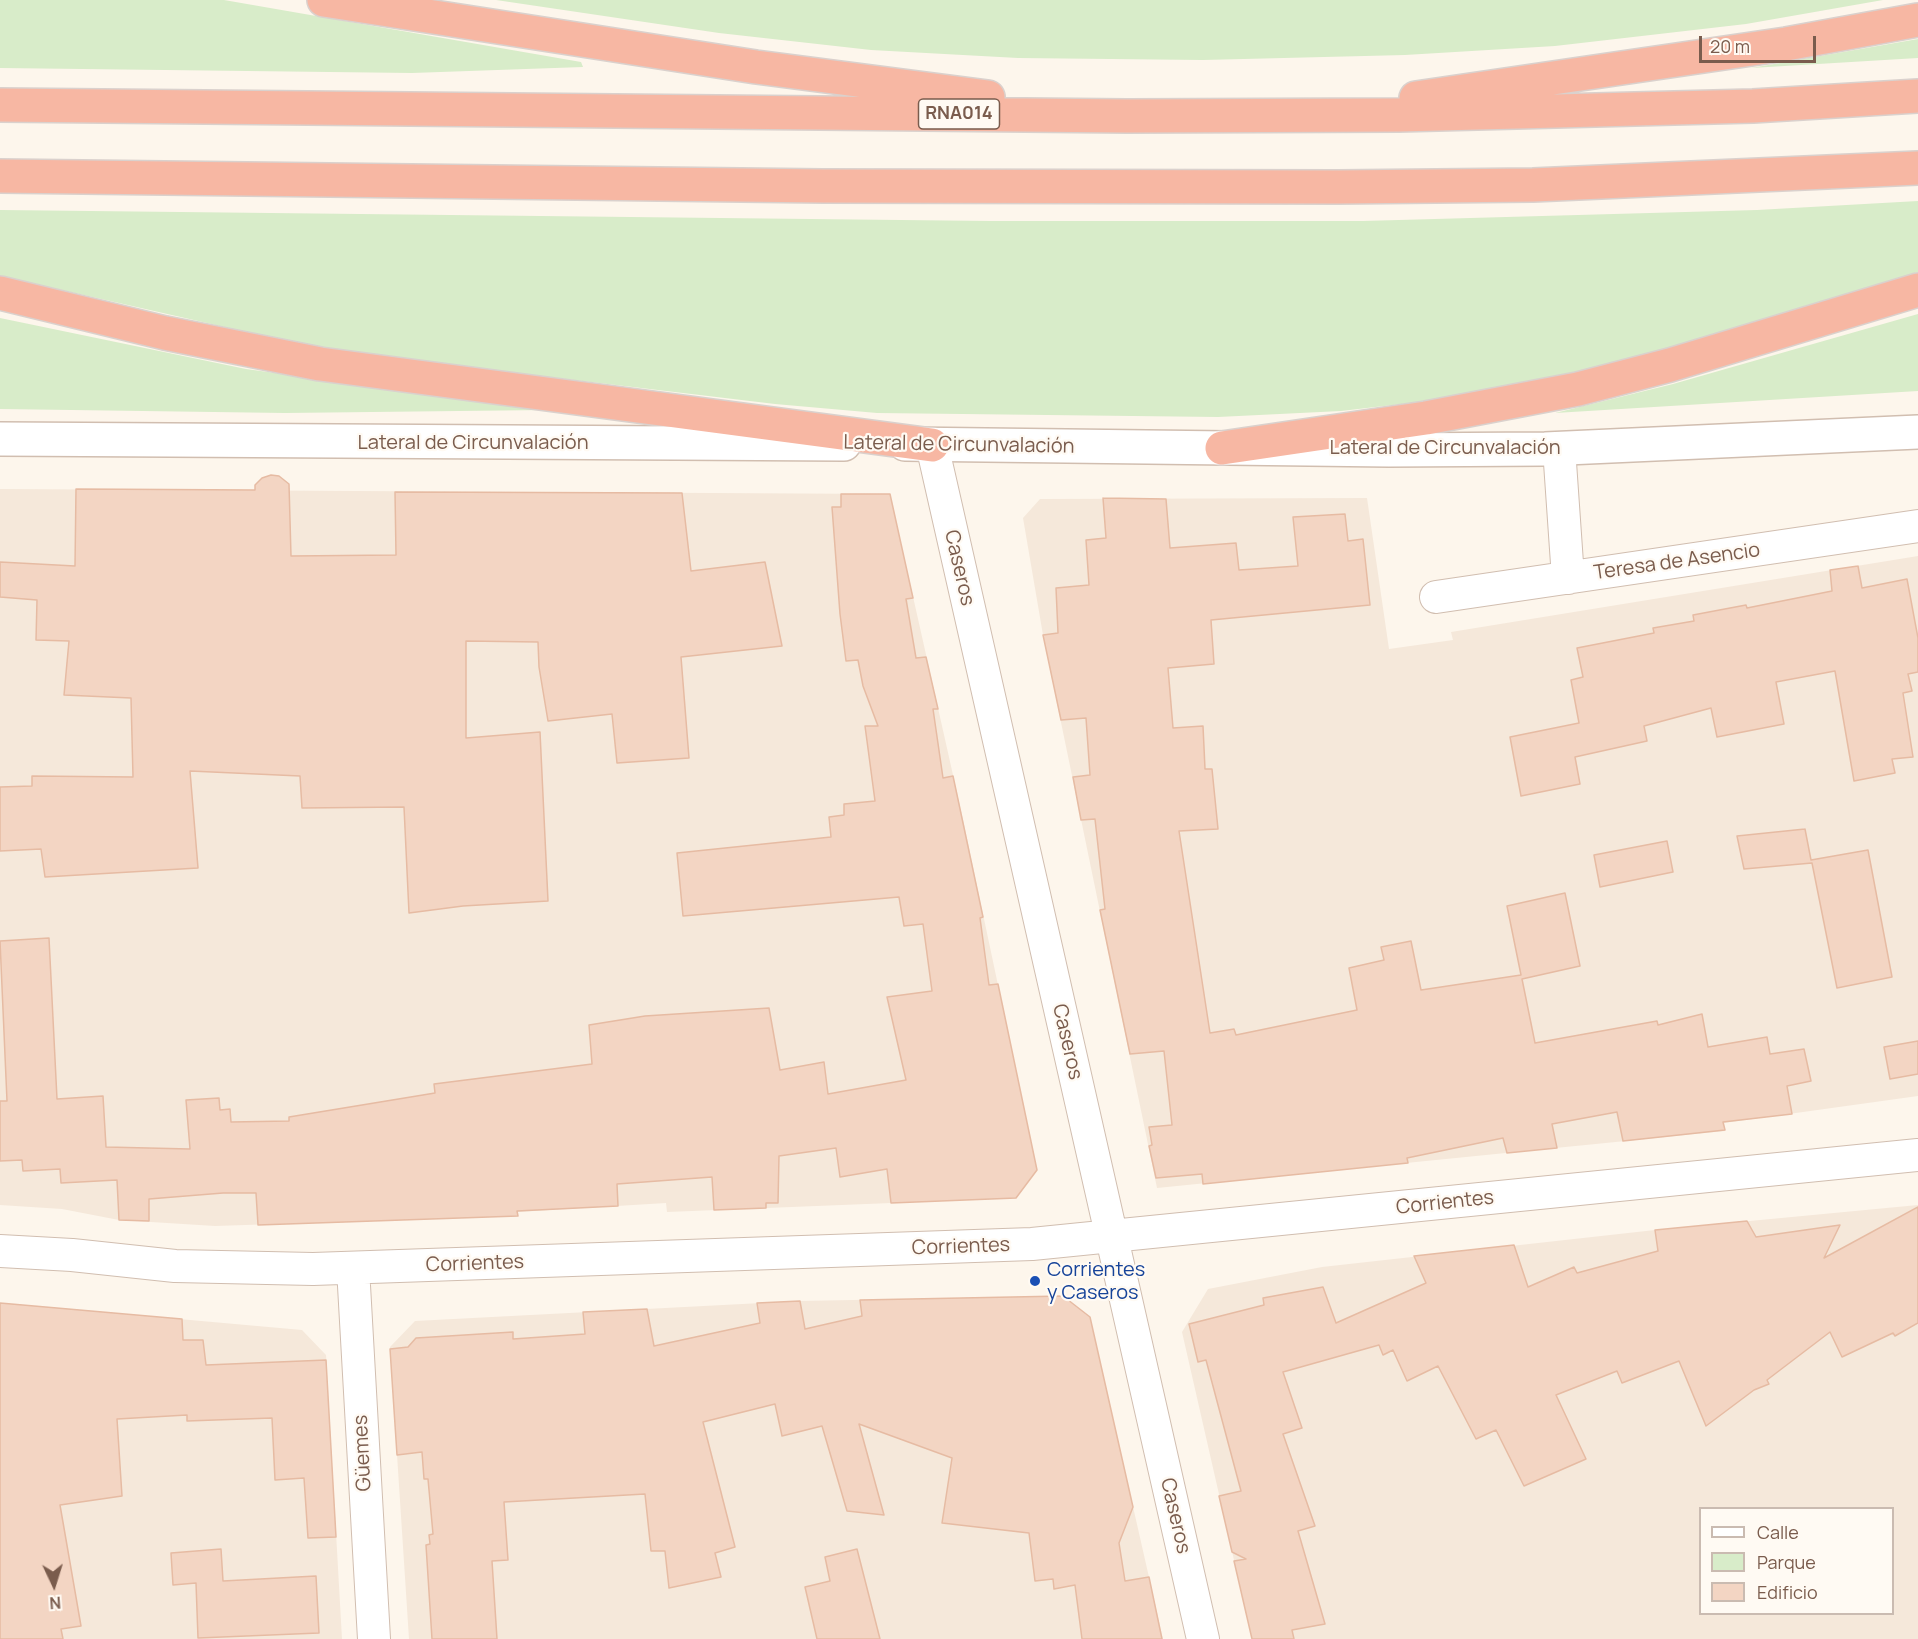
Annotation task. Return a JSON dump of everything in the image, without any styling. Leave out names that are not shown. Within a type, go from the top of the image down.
[{"type":"highway","points":[[324,0],[756,67],[1127,116]]},
{"type":"highway","points":[[1282,116],[1762,48],[1918,20]]},
{"type":"highway","name":"RNA014","points":[[0,105],[1282,116],[1514,114],[1753,106],[1918,96]]},
{"type":"highway","points":[[0,176],[835,186],[1338,187],[1533,185],[1918,168]]},
{"type":"highway","points":[[1222,448],[1426,418],[1578,389],[1670,365],[1918,290]]},
{"type":"highway","points":[[0,293],[165,333],[320,364],[932,444]]},
{"type":"street","name":"Lateral de Circunvalación","points":[[0,439],[932,444],[1222,448],[1559,448],[1918,432]]},
{"type":"street","name":"Caseros","points":[[932,444],[1203,1639]]},
{"type":"street","points":[[1559,448],[1568,578]]},
{"type":"street","name":"Teresa de Asencio","points":[[1436,597],[1918,526]]},
{"type":"street","name":"Corrientes","points":[[0,1251],[72,1255],[175,1266],[353,1268],[1032,1244],[1918,1155]]},
{"type":"street","name":"Güemes","points":[[353,1268],[374,1639]]},
{"type":"shaded area","points":[[0,489],[890,494],[964,824],[1037,1170],[1016,1198],[667,1212],[666,1203],[518,1212],[518,1216],[215,1226],[119,1220],[62,1209],[0,1205]]},
{"type":"shaded area","points":[[1367,498],[1389,649],[1453,640],[1451,632],[1918,556],[1918,1096],[1724,1123],[1725,1131],[1157,1188],[1043,635],[1023,518],[1040,499]]},
{"type":"shaded area","points":[[1918,1205],[1918,1639],[1252,1639],[1182,1332],[1208,1289],[1322,1267],[1655,1230]]},
{"type":"shaded area","points":[[1063,1296],[1090,1317],[1163,1639],[409,1639],[390,1347],[415,1321],[800,1301]]},
{"type":"shaded area","points":[[0,1303],[302,1330],[326,1355],[342,1639],[0,1639]]},
{"type":"green space","points":[[0,0],[224,0],[581,62],[583,67],[412,73],[0,68]]},
{"type":"green space","points":[[496,0],[1883,0],[1746,24],[1555,46],[1405,55],[1203,60],[1018,58],[871,50],[719,33]]},
{"type":"green space","points":[[1918,39],[1918,58],[1751,68]]},
{"type":"green space","points":[[1918,201],[1918,272],[1663,351],[1588,372],[1462,397],[1341,411],[1218,417],[877,413],[775,404],[390,358],[295,343],[0,276],[0,210],[991,221],[1363,221],[1757,210]]},
{"type":"green space","points":[[1918,314],[1918,391],[1555,413],[1673,384]]},
{"type":"green space","points":[[0,318],[246,369],[546,410],[285,413],[0,409]]},
{"type":"building","points":[[271,475],[279,476],[289,484],[291,556],[396,555],[395,492],[682,493],[691,571],[765,562],[782,646],[681,657],[689,758],[617,763],[612,714],[548,721],[539,667],[538,642],[466,641],[466,738],[540,732],[548,901],[463,906],[409,913],[404,807],[302,808],[300,776],[190,771],[198,868],[45,877],[41,849],[0,851],[0,787],[32,786],[32,776],[133,777],[131,698],[64,695],[69,641],[36,640],[37,600],[0,597],[0,562],[75,566],[76,489],[255,490],[255,485],[262,478]]},
{"type":"building","points":[[841,494],[890,494],[913,598],[906,599],[916,658],[926,657],[938,709],[933,709],[943,778],[953,776],[983,917],[980,918],[989,985],[998,984],[1037,1170],[1016,1198],[891,1203],[887,1169],[840,1177],[836,1148],[779,1156],[778,1203],[766,1203],[766,1208],[714,1210],[712,1177],[617,1184],[618,1206],[517,1211],[518,1216],[258,1225],[256,1193],[223,1193],[149,1199],[149,1221],[119,1220],[117,1180],[61,1183],[60,1169],[23,1171],[22,1160],[0,1161],[0,1101],[7,1101],[0,941],[49,938],[57,1099],[103,1096],[106,1147],[190,1149],[186,1100],[219,1098],[220,1110],[230,1109],[231,1122],[289,1121],[289,1117],[435,1093],[434,1084],[592,1064],[589,1025],[645,1016],[769,1008],[780,1070],[824,1062],[828,1094],[906,1080],[887,997],[932,991],[923,924],[904,926],[899,897],[683,916],[677,853],[831,837],[829,817],[844,815],[844,804],[875,801],[865,726],[878,726],[863,686],[858,660],[846,661],[840,614],[832,507],[841,507]]},
{"type":"building","points":[[1103,498],[1166,499],[1170,548],[1236,543],[1239,570],[1298,566],[1293,517],[1345,514],[1348,541],[1363,539],[1370,605],[1211,620],[1214,664],[1168,668],[1173,728],[1203,726],[1205,769],[1212,769],[1218,829],[1179,831],[1210,1033],[1234,1029],[1236,1035],[1357,1010],[1349,968],[1384,960],[1381,947],[1411,941],[1421,990],[1521,975],[1507,906],[1565,893],[1580,966],[1522,979],[1535,1043],[1657,1021],[1658,1025],[1702,1014],[1708,1047],[1767,1037],[1770,1054],[1804,1049],[1811,1081],[1787,1086],[1792,1114],[1723,1122],[1725,1130],[1623,1141],[1617,1112],[1552,1124],[1557,1148],[1507,1153],[1503,1138],[1407,1158],[1408,1163],[1203,1184],[1202,1174],[1156,1178],[1149,1146],[1152,1145],[1149,1127],[1172,1125],[1164,1051],[1130,1054],[1100,910],[1105,909],[1095,819],[1081,820],[1073,777],[1090,775],[1086,718],[1061,720],[1043,635],[1058,633],[1056,588],[1089,585],[1086,540],[1106,538]]},
{"type":"building","points":[[1858,566],[1862,588],[1907,579],[1918,638],[1918,672],[1908,674],[1912,691],[1903,693],[1913,757],[1892,759],[1895,773],[1854,781],[1835,671],[1776,682],[1784,724],[1717,737],[1711,708],[1644,726],[1647,741],[1575,757],[1580,784],[1521,796],[1510,737],[1579,723],[1571,680],[1583,677],[1577,648],[1654,633],[1653,628],[1694,621],[1693,615],[1746,605],[1747,608],[1832,591],[1830,570]]},
{"type":"building","points":[[1805,829],[1811,860],[1868,850],[1892,977],[1837,988],[1812,863],[1744,869],[1737,836]]},
{"type":"building","points":[[1667,841],[1673,872],[1600,887],[1594,855]]},
{"type":"building","points":[[1918,1041],[1918,1074],[1890,1079],[1884,1047]]},
{"type":"building","points":[[1918,1207],[1918,1323],[1895,1336],[1893,1333],[1842,1357],[1830,1332],[1767,1380],[1769,1384],[1754,1390],[1706,1426],[1679,1361],[1622,1383],[1617,1371],[1556,1395],[1586,1459],[1524,1486],[1496,1430],[1476,1439],[1438,1366],[1407,1381],[1393,1350],[1383,1355],[1379,1345],[1283,1372],[1302,1428],[1283,1434],[1315,1526],[1298,1531],[1325,1624],[1292,1630],[1294,1639],[1252,1639],[1234,1561],[1246,1559],[1232,1552],[1219,1496],[1241,1491],[1206,1360],[1198,1362],[1189,1324],[1264,1305],[1263,1298],[1323,1287],[1336,1323],[1426,1283],[1414,1256],[1514,1245],[1528,1287],[1574,1267],[1577,1273],[1658,1251],[1655,1230],[1747,1221],[1756,1237],[1840,1225],[1824,1258]]},
{"type":"building","points":[[1063,1296],[1090,1317],[1133,1507],[1119,1543],[1125,1581],[1149,1577],[1162,1639],[1082,1639],[1075,1585],[1054,1589],[1053,1579],[1035,1581],[1029,1533],[942,1523],[952,1458],[859,1424],[884,1515],[847,1511],[822,1426],[782,1436],[775,1404],[703,1422],[735,1547],[715,1553],[721,1577],[669,1588],[665,1551],[651,1551],[645,1494],[504,1502],[508,1560],[492,1561],[497,1639],[432,1639],[426,1545],[430,1544],[429,1535],[433,1534],[428,1479],[424,1479],[422,1452],[397,1455],[390,1349],[408,1347],[416,1338],[513,1332],[513,1339],[585,1334],[583,1312],[647,1309],[654,1346],[760,1323],[757,1303],[800,1301],[805,1329],[862,1316],[860,1300]]},
{"type":"building","points":[[0,1303],[182,1319],[183,1340],[203,1340],[206,1365],[326,1360],[336,1537],[308,1538],[304,1478],[275,1480],[272,1418],[187,1421],[187,1415],[117,1419],[122,1496],[60,1505],[81,1626],[61,1629],[63,1639],[0,1639]]},
{"type":"building","points":[[221,1549],[223,1581],[316,1576],[319,1633],[198,1638],[196,1583],[173,1585],[171,1553]]},
{"type":"building","points":[[857,1549],[880,1639],[817,1639],[805,1587],[830,1581],[825,1557]]},
{"type":"place","name":"Corrientes y Caseros","points":[[1035,1281]]}]
